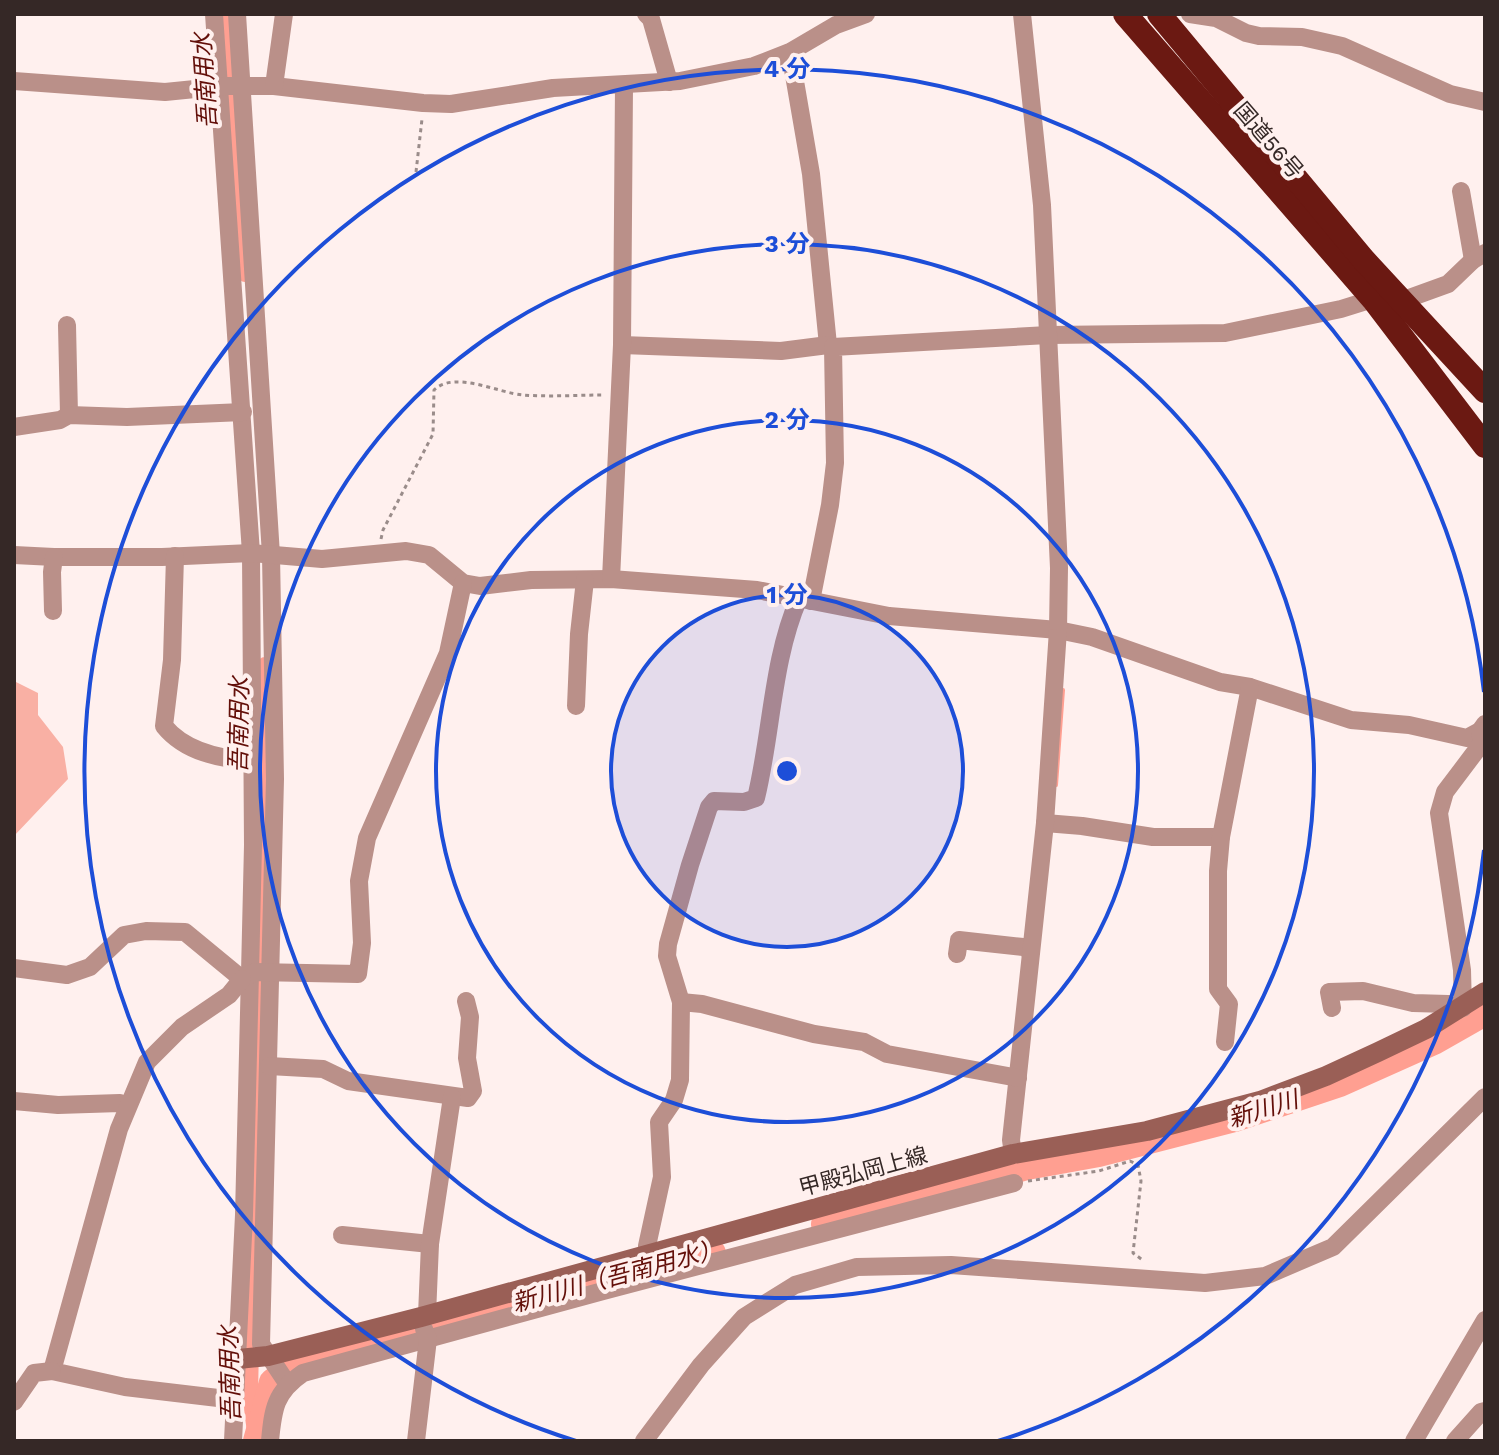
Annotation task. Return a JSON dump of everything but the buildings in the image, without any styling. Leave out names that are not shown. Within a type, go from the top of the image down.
[{"type":"highway","name":"国道56号","points":[[1125,14],[1373,299],[1485,446]]},
{"type":"highway","name":"国道56号","points":[[1176,16],[1363,259],[1485,391]]},
{"type":"main road","name":"甲殿弘岡上線","points":[[265,1366],[425,1326],[648,1254],[1011,1167],[1260,1101],[1339,1070],[1426,1029],[1485,992]]},
{"type":"street","points":[[214,14],[230,87],[275,779],[257,973],[269,1066],[261,1344],[265,1366],[279,1395],[270,1441]]},
{"type":"street","points":[[233,1441],[235,1400],[265,1366],[252,761],[261,554],[243,412],[230,87],[237,14]]},
{"type":"street","points":[[274,86],[284,14]]},
{"type":"street","points":[[646,14],[651,19],[669,82]]},
{"type":"street","points":[[14,81],[165,92],[274,86],[423,103],[476,102],[553,88],[669,82],[754,66],[790,52],[836,25],[866,14]]},
{"type":"street","points":[[265,1366],[303,1373],[425,1326],[603,1291],[1011,1167],[1011,1140],[1045,823],[1058,630],[1059,568],[1042,205],[1022,14]]},
{"type":"street","points":[[1176,16],[1216,18],[1259,36],[1302,37],[1342,46],[1450,94],[1485,102]]},
{"type":"street","points":[[648,1254],[647,1246],[662,1177],[659,1122],[674,1100],[680,1080],[681,1002],[667,956],[690,865],[709,807],[714,801],[744,802],[756,798],[765,762],[783,642],[805,600],[830,505],[835,463],[831,346],[811,174],[790,52]]},
{"type":"street","points":[[611,579],[622,345],[624,86]]},
{"type":"street","points":[[622,345],[781,351],[1048,335],[1225,333],[1341,309],[1373,299],[1401,301],[1448,284],[1479,256],[1461,191]]},
{"type":"street","points":[[67,325],[69,415]]},
{"type":"street","points":[[14,427],[60,420],[69,415],[127,417],[243,412]]},
{"type":"street","points":[[14,555],[261,554],[322,559],[406,551],[429,555],[463,583],[480,586],[531,580],[611,579],[757,590],[889,616],[1058,630],[1092,637],[1220,682],[1250,687],[1351,720],[1409,725],[1467,738],[1483,728]]},
{"type":"street","points":[[175,556],[172,660],[164,726],[174,739],[205,753],[225,760],[252,761]]},
{"type":"street","points":[[53,611],[54,557]]},
{"type":"street","points":[[576,706],[585,580]]},
{"type":"street","points":[[14,968],[67,975],[90,967],[124,935],[146,931],[185,932],[257,973],[358,974],[362,943],[359,881],[367,838],[448,653],[463,583]]},
{"type":"street","points":[[1225,1042],[1229,1004],[1218,989],[1218,871],[1221,837],[1250,687]]},
{"type":"street","points":[[1332,1008],[1329,992],[1363,991],[1413,1003],[1448,1004],[1460,1009],[1462,970],[1439,813],[1445,792],[1482,743],[1483,728]]},
{"type":"street","points":[[1045,823],[1153,837],[1221,837]]},
{"type":"street","points":[[957,954],[959,940],[1023,947],[1031,951]]},
{"type":"street","points":[[52,1371],[127,1106],[147,1062],[182,1027],[257,973]]},
{"type":"street","points":[[269,1066],[323,1069],[348,1081],[468,1098],[473,1091],[467,1058],[470,1017],[466,1001]]},
{"type":"street","points":[[681,1002],[702,1004],[814,1034],[864,1042],[887,1054],[1018,1078]]},
{"type":"street","points":[[416,1441],[430,1244],[452,1097]]},
{"type":"street","points":[[644,1441],[701,1365],[744,1317],[795,1285],[857,1267],[936,1265],[1205,1283],[1265,1276],[1333,1247],[1485,1097]]},
{"type":"street","points":[[14,1101],[58,1105],[120,1103],[127,1106]]},
{"type":"street","points":[[342,1235],[430,1244]]},
{"type":"street","points":[[1414,1441],[1485,1320]]},
{"type":"street","points":[[14,1402],[34,1373],[52,1371],[125,1387],[235,1400]]},
{"type":"street","points":[[1455,1441],[1485,1411]]},
{"type":"path","points":[[416,172],[423,103]]},
{"type":"path","points":[[379,554],[383,530],[433,434],[434,390],[440,384],[488,386],[521,395],[620,395]]},
{"type":"path","points":[[1011,1167],[1099,1171],[1130,1161],[1138,1165],[1141,1181],[1133,1253],[1139,1260],[1155,1264]]},
{"type":"shaded area","points":[[14,681],[38,693],[38,715],[63,747],[68,779],[14,836]]},
{"type":"waterway","name":"吾南用水","points":[[224,14],[245,274]]},
{"type":"waterway","name":"吾南用水","points":[[256,1439],[250,1395],[265,665]]},
{"type":"waterway","points":[[1056,785],[1063,690]]},
{"type":"waterway","name":"新川川","points":[[824,1224],[1027,1167],[1099,1154],[1235,1119],[1340,1084],[1434,1042],[1485,1013]]},
{"type":"waterway","name":"新川川（吾南用水）","points":[[256,1441],[272,1382],[297,1362],[713,1253]]}]
